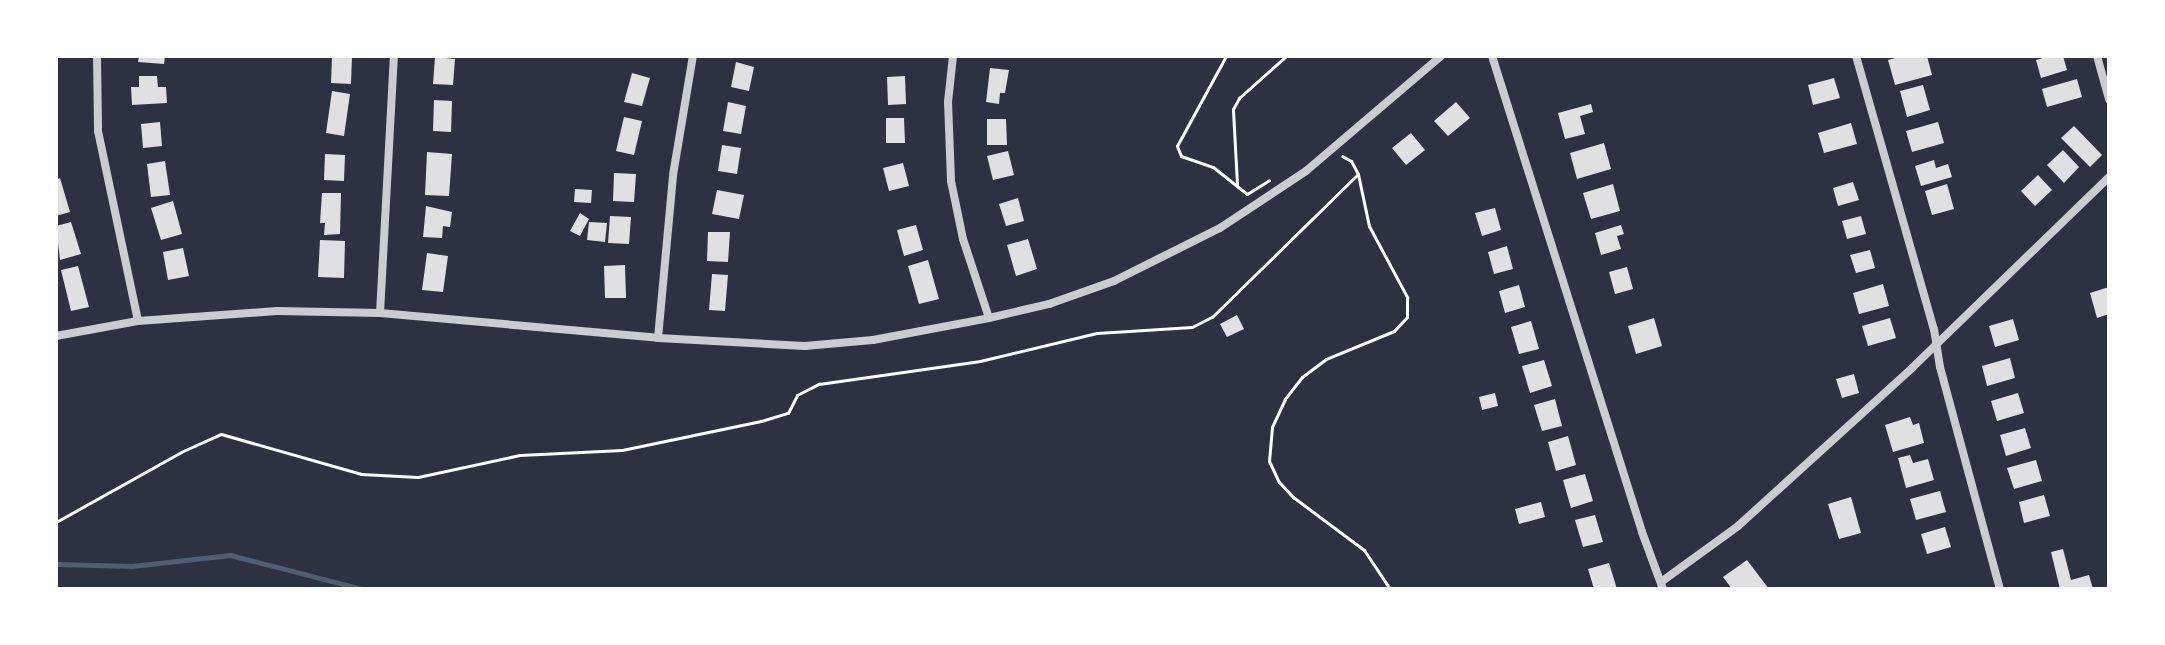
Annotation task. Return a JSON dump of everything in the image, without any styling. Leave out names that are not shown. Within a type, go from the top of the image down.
[{"type":"street","points":[[97,56],[98,131],[138,321]]},
{"type":"street","points":[[380,313],[394,56]]},
{"type":"street","points":[[658,338],[673,175],[693,56]]},
{"type":"street","points":[[953,56],[948,102],[951,181],[963,239],[989,318]]},
{"type":"street","points":[[56,336],[138,321],[277,311],[380,313],[658,338],[805,346],[873,340],[989,318],[1049,304],[1114,281],[1220,228],[1306,171],[1441,56]]},
{"type":"street","points":[[1492,56],[1662,586],[1738,526],[1912,368],[2109,177]]},
{"type":"street","points":[[1856,56],[1936,342],[2000,589]]},
{"type":"street","points":[[2097,56],[2109,99]]},
{"type":"path","points":[[1237,184],[1233,109],[1239,98],[1286,56]]},
{"type":"path","points":[[1358,174],[1369,226],[1407,297],[1407,317],[1394,331],[1326,359],[1302,377],[1285,399],[1272,427],[1269,461],[1279,482],[1293,497],[1364,550],[1390,589]]},
{"type":"building","points":[[139,56],[165,56],[164,64],[138,62]]},
{"type":"building","points":[[332,56],[352,56],[351,84],[331,83]]},
{"type":"building","points":[[1903,56],[1927,56],[1932,75],[1895,85],[1888,60]]},
{"type":"building","points":[[2063,56],[2067,70],[2041,78],[2036,60]]},
{"type":"building","points":[[435,57],[455,59],[453,85],[433,84]]},
{"type":"building","points":[[736,62],[754,67],[749,91],[731,87]]},
{"type":"building","points":[[990,68],[1009,70],[1005,93],[1000,93],[999,104],[986,102]]},
{"type":"building","points":[[632,73],[650,78],[642,106],[624,102]]},
{"type":"building","points":[[139,76],[157,76],[158,87],[166,87],[167,103],[132,105],[131,87],[139,87]]},
{"type":"building","points":[[905,76],[906,104],[888,105],[887,77]]},
{"type":"building","points":[[1834,78],[1840,98],[1813,105],[1808,85]]},
{"type":"building","points":[[2077,79],[2082,97],[2047,107],[2042,89]]},
{"type":"building","points":[[1923,85],[1930,110],[1907,117],[1900,91]]},
{"type":"building","points":[[332,91],[350,94],[344,136],[326,133]]},
{"type":"building","points":[[434,100],[452,101],[451,132],[433,131]]},
{"type":"building","points":[[728,102],[746,106],[741,134],[723,131]]},
{"type":"building","points":[[1456,102],[1470,118],[1448,136],[1434,121]]},
{"type":"building","points":[[1591,104],[1593,112],[1580,116],[1585,134],[1565,139],[1558,113]]},
{"type":"building","points":[[624,117],[642,121],[634,155],[616,151]]},
{"type":"building","points":[[886,118],[904,118],[905,143],[886,143]]},
{"type":"building","points":[[987,119],[1006,119],[1007,145],[987,145]]},
{"type":"building","points":[[160,122],[162,146],[143,148],[141,124]]},
{"type":"building","points":[[1938,122],[1944,143],[1912,152],[1906,131]]},
{"type":"building","points":[[1851,123],[1857,144],[1824,153],[1818,133]]},
{"type":"building","points":[[2074,126],[2102,155],[2090,167],[2061,138]]},
{"type":"building","points":[[1411,133],[1425,150],[1406,165],[1392,148]]},
{"type":"building","points":[[1604,143],[1611,169],[1577,179],[1570,153]]},
{"type":"building","points":[[722,145],[741,148],[737,174],[718,171]]},
{"type":"building","points":[[2063,150],[2079,167],[2064,183],[2047,165]]},
{"type":"building","points":[[1008,151],[1014,175],[993,180],[987,156]]},
{"type":"building","points":[[427,152],[452,154],[449,196],[425,195]]},
{"type":"building","points":[[325,154],[345,155],[344,181],[324,180]]},
{"type":"building","points":[[1934,160],[1936,168],[1948,164],[1952,177],[1921,186],[1915,166]]},
{"type":"building","points":[[165,161],[170,195],[151,197],[147,164]]},
{"type":"building","points":[[903,163],[909,186],[889,191],[883,168]]},
{"type":"building","points":[[614,173],[636,174],[634,202],[613,201]]},
{"type":"building","points":[[2038,175],[2052,190],[2035,206],[2021,191]]},
{"type":"building","points":[[60,178],[70,212],[56,216],[56,180]]},
{"type":"building","points":[[1853,182],[1859,200],[1838,206],[1833,188]]},
{"type":"building","points":[[1613,184],[1620,211],[1591,219],[1583,193]]},
{"type":"building","points":[[1947,184],[1954,209],[1932,215],[1925,191]]},
{"type":"building","points":[[575,189],[592,190],[591,203],[574,202]]},
{"type":"building","points":[[717,190],[744,195],[739,219],[712,214]]},
{"type":"building","points":[[322,193],[341,193],[340,234],[324,235],[325,223],[320,223]]},
{"type":"building","points":[[1018,198],[1024,221],[1006,226],[999,204]]},
{"type":"building","points":[[173,201],[182,234],[161,240],[151,208]]},
{"type":"building","points":[[426,206],[452,212],[450,227],[443,226],[442,238],[423,237]]},
{"type":"building","points":[[1495,208],[1501,230],[1482,236],[1475,213]]},
{"type":"building","points":[[580,213],[589,219],[580,236],[570,231]]},
{"type":"building","points":[[610,216],[631,217],[629,244],[608,243]]},
{"type":"building","points":[[1861,216],[1866,234],[1847,239],[1842,221]]},
{"type":"building","points":[[71,222],[81,254],[60,260],[56,226]]},
{"type":"building","points":[[589,222],[607,223],[605,242],[587,240]]},
{"type":"building","points":[[916,225],[923,250],[904,256],[897,230]]},
{"type":"building","points":[[1621,225],[1624,234],[1617,236],[1621,249],[1601,255],[1595,233]]},
{"type":"building","points":[[708,232],[730,232],[728,262],[707,261]]},
{"type":"building","points":[[1028,239],[1037,269],[1016,276],[1007,245]]},
{"type":"building","points":[[320,240],[345,241],[344,278],[318,277]]},
{"type":"building","points":[[1507,246],[1513,269],[1494,274],[1488,252]]},
{"type":"building","points":[[183,248],[189,276],[168,280],[163,252]]},
{"type":"building","points":[[1870,250],[1875,268],[1856,273],[1850,255]]},
{"type":"building","points":[[427,253],[448,256],[443,292],[422,290]]},
{"type":"building","points":[[928,260],[939,299],[919,304],[908,266]]},
{"type":"building","points":[[625,265],[626,298],[605,298],[604,266]]},
{"type":"building","points":[[78,266],[89,307],[71,311],[61,270]]},
{"type":"building","points":[[1627,267],[1633,289],[1615,294],[1609,272]]},
{"type":"building","points":[[712,274],[728,275],[725,311],[709,310]]},
{"type":"building","points":[[1883,284],[1889,306],[1859,314],[1853,293]]},
{"type":"building","points":[[1519,285],[1525,307],[1505,313],[1499,291]]},
{"type":"building","points":[[2109,287],[2109,314],[2097,318],[2090,293]]},
{"type":"building","points":[[1237,315],[1244,329],[1227,337],[1220,324]]},
{"type":"building","points":[[1654,318],[1662,346],[1636,354],[1628,326]]},
{"type":"building","points":[[1890,318],[1896,338],[1868,346],[1862,326]]},
{"type":"building","points":[[2013,319],[2019,340],[1995,347],[1989,326]]},
{"type":"building","points":[[1531,321],[1539,349],[1519,354],[1511,327]]},
{"type":"building","points":[[2010,358],[2015,378],[1987,386],[1982,366]]},
{"type":"building","points":[[1544,360],[1552,386],[1530,393],[1522,366]]},
{"type":"building","points":[[1854,374],[1859,393],[1842,398],[1836,379]]},
{"type":"building","points":[[1495,393],[1498,406],[1482,410],[1479,397]]},
{"type":"building","points":[[2018,393],[2024,413],[1997,421],[1991,401]]},
{"type":"building","points":[[1555,399],[1562,426],[1542,431],[1534,405]]},
{"type":"building","points":[[1910,417],[1913,425],[1919,423],[1924,443],[1893,452],[1885,425]]},
{"type":"building","points":[[2025,428],[2031,448],[2006,456],[2000,435]]},
{"type":"building","points":[[1568,436],[1576,465],[1556,471],[1548,442]]},
{"type":"building","points":[[1910,455],[1913,463],[1928,459],[1934,480],[1906,488],[1898,458]]},
{"type":"building","points":[[2036,460],[2042,481],[2014,489],[2007,468]]},
{"type":"building","points":[[1585,474],[1593,501],[1571,508],[1563,480]]},
{"type":"building","points":[[1940,491],[1946,512],[1916,520],[1910,499]]},
{"type":"building","points":[[2044,495],[2050,516],[2024,523],[2019,502]]},
{"type":"building","points":[[1851,497],[1861,533],[1839,539],[1828,504]]},
{"type":"building","points":[[1541,502],[1545,517],[1519,524],[1515,509]]},
{"type":"building","points":[[1595,515],[1603,542],[1583,547],[1575,520]]},
{"type":"building","points":[[1945,527],[1951,547],[1927,554],[1921,534]]},
{"type":"building","points":[[2063,549],[2071,580],[2089,575],[2093,589],[2060,589],[2051,552]]},
{"type":"building","points":[[1747,560],[1769,589],[1732,589],[1723,577]]},
{"type":"building","points":[[1609,563],[1617,589],[1594,589],[1588,569]]},
{"type":"waterway","points":[[56,564],[132,566],[230,555],[362,589]]}]
